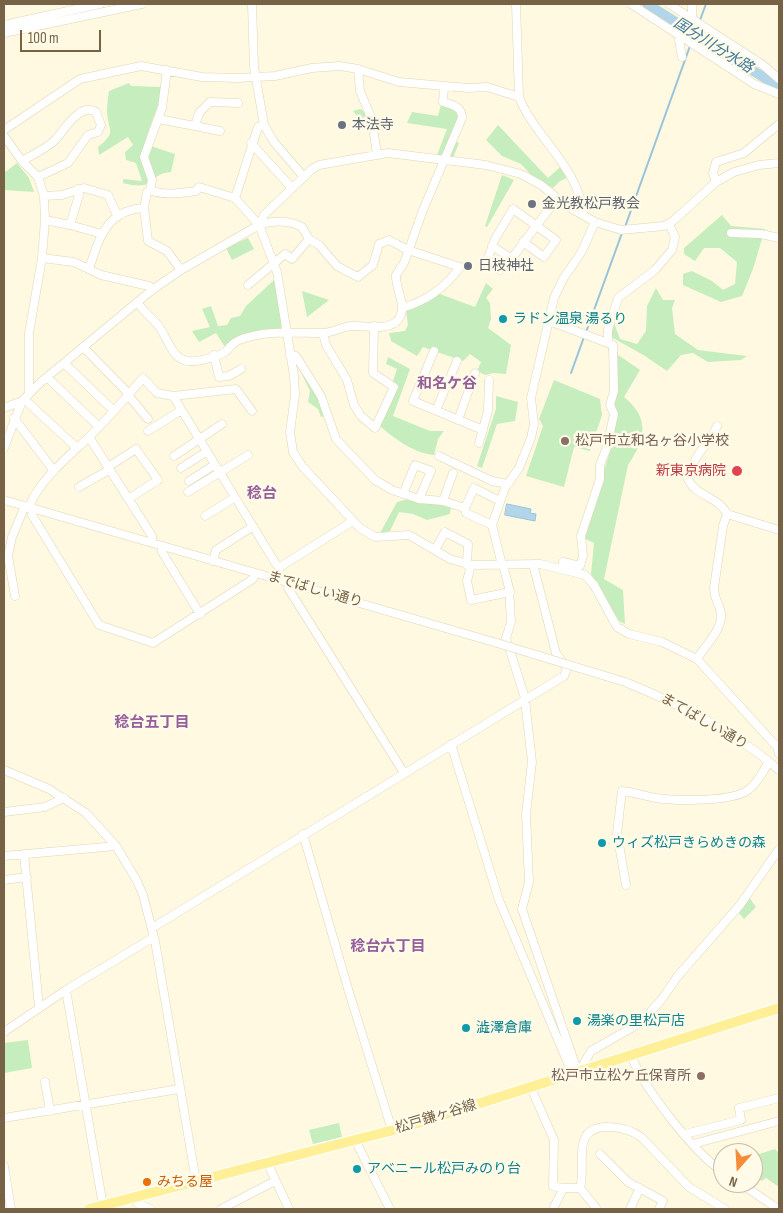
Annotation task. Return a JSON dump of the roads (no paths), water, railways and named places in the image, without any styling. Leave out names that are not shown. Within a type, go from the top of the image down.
[{"type":"main road","name":"松戸鎌ヶ谷線","points":[[89,1209],[392,1130],[531,1088],[779,1008]]},
{"type":"street","points":[[4,25],[100,4]]},
{"type":"street","points":[[4,34],[142,4]]},
{"type":"street","points":[[252,4],[257,78],[264,125],[274,142],[303,176]]},
{"type":"street","points":[[516,4],[519,97],[534,125],[564,165],[575,187],[583,215]]},
{"type":"street","points":[[631,4],[754,84],[779,94]]},
{"type":"street","points":[[669,4],[779,79]]},
{"type":"street","points":[[682,57],[680,36],[692,18],[692,4]]},
{"type":"street","points":[[4,130],[80,79],[141,66],[202,77],[257,78],[326,66],[358,69],[393,81],[444,87],[487,87],[519,97]]},
{"type":"street","points":[[358,69],[360,91],[372,120],[377,155]]},
{"type":"street","points":[[167,70],[163,102],[144,157],[152,180],[150,190],[147,192],[144,208],[148,241],[167,251],[181,270]]},
{"type":"street","points":[[137,302],[144,313],[158,324],[182,360],[190,361],[224,352],[230,344],[254,335],[323,333],[349,326],[384,327],[397,321],[401,315],[402,308],[396,280],[462,115],[457,107],[443,102],[444,87]]},
{"type":"street","points":[[196,126],[199,113],[210,102],[238,103]]},
{"type":"street","points":[[22,161],[54,141],[74,116],[88,110],[96,112],[101,125],[98,132],[88,135],[68,163],[38,178]]},
{"type":"street","points":[[158,119],[220,131]]},
{"type":"street","points":[[716,182],[713,173],[716,162],[744,153],[779,124]]},
{"type":"street","points":[[235,198],[251,143],[258,127],[264,125]]},
{"type":"street","points":[[4,136],[22,161],[38,178],[44,196],[45,220],[42,258],[29,333],[25,397],[14,418],[4,448]]},
{"type":"street","points":[[251,143],[291,188]]},
{"type":"street","points":[[259,224],[264,215],[303,176],[319,165],[388,153],[486,165],[521,174],[541,185],[594,222],[621,230],[657,228],[669,224],[716,182],[746,168],[779,163]]},
{"type":"street","points":[[150,190],[165,194],[184,193],[196,192],[199,187],[235,198],[259,224],[274,262],[295,385],[290,432],[293,452],[302,466],[353,521],[370,536],[409,535],[435,550],[469,565],[533,564],[581,573],[590,579],[614,624],[623,632],[662,642],[697,659],[741,705],[777,747],[779,755],[774,766],[749,790],[738,796],[663,798],[622,790],[617,833],[626,885]]},
{"type":"street","points":[[44,196],[62,195],[84,188],[108,195],[117,215]]},
{"type":"street","points":[[70,225],[79,195],[78,189]]},
{"type":"street","points":[[524,242],[544,256],[556,240],[536,226],[513,209],[492,246],[487,261],[500,270],[509,258],[512,258],[524,242],[536,226],[558,198]]},
{"type":"street","points":[[89,269],[102,234],[117,215],[144,208]]},
{"type":"street","points":[[45,220],[102,234]]},
{"type":"street","points":[[4,408],[25,397],[152,290],[181,270],[259,224],[268,221],[292,222],[302,227],[309,239],[319,245],[337,266],[358,277],[373,265],[379,244],[392,240],[408,250],[460,267],[453,278],[434,294],[402,308]]},
{"type":"street","points":[[575,1074],[522,908],[530,874],[526,814],[532,762],[525,699],[506,638],[511,622],[510,592],[492,525],[508,484],[519,468],[534,426],[531,398],[558,289],[581,253],[594,222]]},
{"type":"street","points":[[608,343],[608,330],[618,298],[655,270],[672,250],[676,237],[669,224]]},
{"type":"street","points":[[732,233],[761,234],[779,238]]},
{"type":"street","points":[[248,286],[285,254],[292,259],[309,239]]},
{"type":"street","points":[[492,246],[509,258]]},
{"type":"street","points":[[42,258],[74,262],[101,276],[148,286],[152,290]]},
{"type":"street","points":[[549,321],[613,345],[614,391],[610,405],[614,414],[607,447],[600,465],[600,479],[582,536],[583,556],[580,566],[563,562],[562,568]]},
{"type":"street","points":[[323,333],[326,345],[347,380],[354,405],[361,416],[375,428],[394,387],[373,373],[374,326]]},
{"type":"street","points":[[83,347],[129,395],[148,419]]},
{"type":"street","points":[[434,351],[413,401],[483,430]]},
{"type":"street","points":[[214,355],[219,377],[229,376],[241,369]]},
{"type":"street","points":[[290,356],[296,356],[321,396],[336,439],[340,445],[375,480],[403,494],[419,499],[443,501],[465,508]]},
{"type":"street","points":[[436,410],[456,362]]},
{"type":"street","points":[[64,363],[114,411]]},
{"type":"street","points":[[458,420],[475,373]]},
{"type":"street","points":[[47,377],[99,427]]},
{"type":"street","points":[[15,596],[7,567],[6,553],[13,534],[29,508],[32,499],[54,471],[99,427],[144,378],[158,393],[173,396],[236,389],[252,411]]},
{"type":"street","points":[[479,443],[488,411],[490,380]]},
{"type":"street","points":[[173,396],[180,411],[218,473],[276,564],[280,567]]},
{"type":"street","points":[[25,397],[77,448]]},
{"type":"street","points":[[148,431],[180,411]]},
{"type":"street","points":[[14,418],[54,471]]},
{"type":"street","points":[[174,456],[222,424]]},
{"type":"street","points":[[697,659],[721,622],[721,613],[714,596],[714,588],[720,541],[727,514],[722,504],[695,488],[688,479],[693,464],[709,443],[717,426]]},
{"type":"street","points":[[89,437],[152,536],[152,543]]},
{"type":"street","points":[[79,487],[136,449],[158,480],[128,498]]},
{"type":"street","points":[[181,468],[206,452]]},
{"type":"street","points":[[188,492],[248,455]]},
{"type":"street","points":[[439,456],[492,481],[508,484]]},
{"type":"street","points":[[189,481],[214,465]]},
{"type":"street","points":[[403,494],[415,465],[431,472],[419,499]]},
{"type":"street","points":[[443,501],[453,473]]},
{"type":"street","points":[[492,525],[466,513],[465,508],[474,488],[500,501]]},
{"type":"street","points":[[205,516],[234,498]]},
{"type":"street","name":"までばしい通り","points":[[4,500],[256,572],[625,682]]},
{"type":"street","points":[[29,508],[99,625],[152,644],[253,579],[256,572]]},
{"type":"street","points":[[727,514],[779,530]]},
{"type":"street","points":[[276,579],[280,567],[353,521]]},
{"type":"street","points":[[213,561],[216,550],[252,527]]},
{"type":"street","points":[[435,550],[445,532],[468,544],[469,565],[467,581],[471,600],[510,592]]},
{"type":"street","points":[[163,546],[162,552],[200,614]]},
{"type":"street","points":[[152,928],[564,676],[567,669],[556,653],[533,564]]},
{"type":"street","points":[[289,582],[288,588],[404,773]]},
{"type":"street","name":"まてばしい通り","points":[[625,682],[695,713],[774,766]]},
{"type":"street","points":[[451,744],[499,900],[575,1074]]},
{"type":"street","points":[[4,770],[64,798],[86,813],[116,846],[138,881],[154,937],[196,1181]]},
{"type":"street","points":[[4,812],[45,807],[64,798]]},
{"type":"street","points":[[303,834],[392,1130]]},
{"type":"street","points":[[4,856],[116,846]]},
{"type":"street","points":[[575,1074],[592,1051],[640,1023],[677,977],[740,905],[779,849]]},
{"type":"street","points":[[24,854],[39,1007]]},
{"type":"street","points":[[4,880],[27,877]]},
{"type":"street","points":[[4,1032],[39,1007],[154,937]]},
{"type":"street","points":[[66,990],[102,1206]]},
{"type":"street","points":[[631,1056],[645,1084],[707,1161],[713,1165]]},
{"type":"street","points":[[45,1082],[50,1111]]},
{"type":"street","points":[[4,1118],[180,1088]]},
{"type":"street","points":[[531,1088],[554,1140],[553,1186],[563,1189],[580,1188]]},
{"type":"street","points":[[685,1134],[741,1120],[739,1108],[779,1098]]},
{"type":"street","points":[[693,1144],[779,1121]]},
{"type":"street","points":[[580,1188],[582,1182],[580,1154],[589,1133],[594,1129],[605,1127],[619,1128],[634,1132],[689,1187],[725,1209]]},
{"type":"street","points":[[355,1140],[390,1209]]},
{"type":"street","points":[[600,1154],[628,1182],[665,1198],[659,1209]]},
{"type":"street","points":[[267,1162],[290,1209]]},
{"type":"street","points":[[4,1169],[11,1209]]},
{"type":"street","points":[[221,1209],[275,1181]]},
{"type":"street","points":[[580,1188],[597,1209]]},
{"type":"street","points":[[630,1209],[640,1188]]},
{"type":"street","points":[[553,1209],[563,1189]]},
{"type":"street","points":[[755,1193],[778,1209]]},
{"type":"street","points":[[134,1198],[137,1203],[150,1209]]},
{"type":"water","points":[[507,504],[531,509],[530,513],[536,514],[535,521],[505,515]]},
{"type":"waterway","name":"国分川分水路","points":[[647,4],[779,87]]},
{"type":"waterway","points":[[700,20],[706,4]]},
{"type":"waterway","name":"国分川分水路","points":[[692,41],[698,25]]},
{"type":"waterway","points":[[625,227],[690,46]]},
{"type":"waterway","points":[[586,332],[622,233]]},
{"type":"waterway","points":[[571,373],[584,337]]},
{"type":"place","name":"本法寺","points":[[342,125]]},
{"type":"place","name":"金光教松戸教会","points":[[532,204]]},
{"type":"place","name":"日枝神社","points":[[468,266]]},
{"type":"place","name":"ラドン温泉 湯るり","points":[[503,319]]},
{"type":"place","name":"松戸市立和名ヶ谷小学校","points":[[565,441]]},
{"type":"place","name":"新東京病院","points":[[737,471]]},
{"type":"place","name":"ウィズ松戸きらめきの森","points":[[602,843]]},
{"type":"place","name":"湯楽の里松戸店","points":[[577,1021]]},
{"type":"place","name":"澁澤倉庫","points":[[466,1028]]},
{"type":"place","name":"松戸市立松ケ丘保育所","points":[[701,1076]]},
{"type":"place","name":"アベニール松戸みのり台","points":[[357,1169]]},
{"type":"place","name":"みちる屋","points":[[147,1182]]},
{"type":"district","name":"和名ケ谷","points":[[447,384]]},
{"type":"district","name":"稔台","points":[[262,494]]},
{"type":"district","name":"稔台五丁目","points":[[152,723]]},
{"type":"district","name":"稔台六丁目","points":[[388,947]]}]
